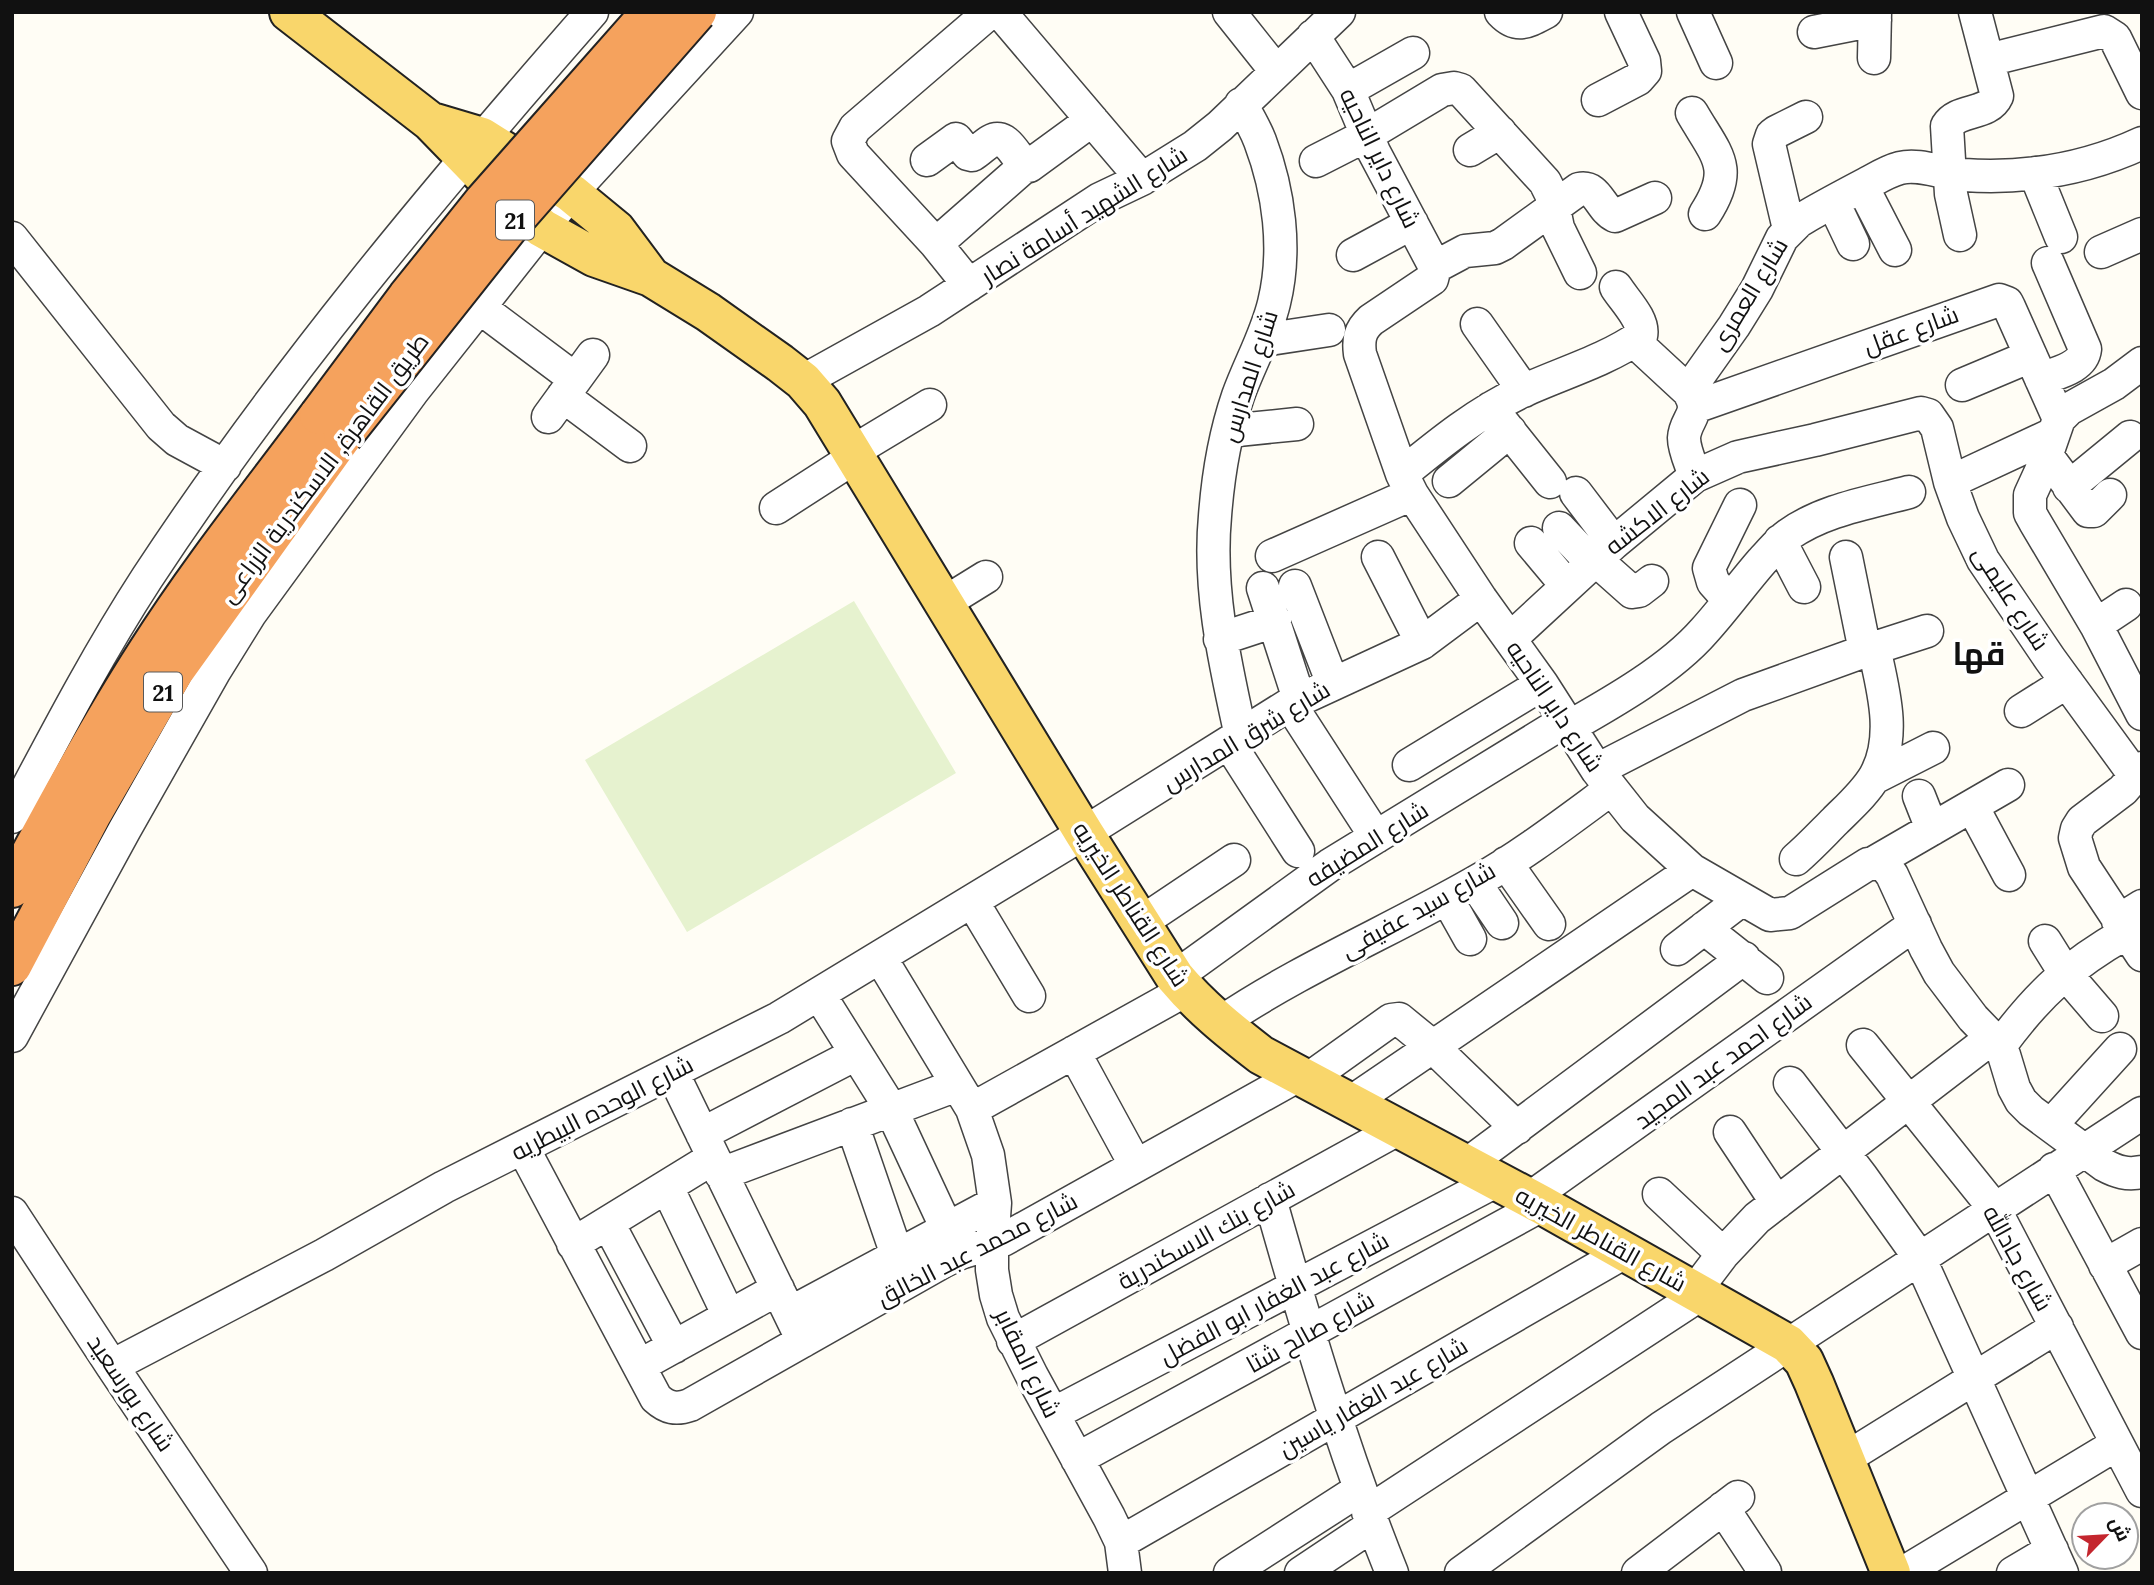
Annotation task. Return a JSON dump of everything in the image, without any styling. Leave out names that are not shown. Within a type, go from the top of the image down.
[{"type":"highway","name":"طريق القاهرة, الاسكندرية الزراعى","points":[[12,966],[92,814],[174,672],[331,426],[407,297],[484,201],[651,12]]},
{"type":"highway","name":"طريق القاهرة, الاسكندرية الزراعى","points":[[12,888],[62,794],[147,652],[214,555],[697,12]]},
{"type":"main road","name":"شارع القناطر الخيريه","points":[[289,12],[431,121],[474,148],[571,193],[616,230],[651,277]]},
{"type":"main road","name":"شارع القناطر الخيريه","points":[[474,148],[502,195],[542,228],[594,257],[651,277],[708,312],[803,381],[822,403],[1084,833],[1180,984],[1220,1023],[1261,1055],[1536,1202],[1788,1343],[1804,1361],[1846,1458],[1890,1571]]},
{"type":"street","points":[[12,817],[77,694],[147,578],[225,466],[380,260],[592,12]]},
{"type":"street","points":[[12,1036],[125,829],[250,614],[413,391],[542,228],[737,12]]},
{"type":"street","points":[[969,285],[936,244],[853,154],[848,141],[855,128],[990,12]]},
{"type":"street","points":[[1000,12],[1142,179]]},
{"type":"street","points":[[1229,12],[1276,71]]},
{"type":"street","name":"شارع الشهيد أسامة نصار","points":[[803,381],[887,335],[1100,199],[1142,179],[1195,146],[1220,126],[1339,12]]},
{"type":"street","points":[[1501,12],[1512,22],[1519,23],[1525,23],[1546,12]]},
{"type":"street","points":[[1598,100],[1638,79],[1645,71],[1644,61],[1621,12]]},
{"type":"street","points":[[1693,12],[1716,63]]},
{"type":"street","points":[[1960,235],[1951,194],[1946,131],[1948,122],[1988,106],[1997,96],[1975,12]]},
{"type":"street","points":[[1814,32],[1875,16],[1874,58]]},
{"type":"street","points":[[1988,60],[2104,31],[2115,38],[2142,93]]},
{"type":"street","name":"شارع داير الناحيه","points":[[1313,36],[1356,104],[1382,169],[1435,267],[1432,279],[1371,320],[1360,335],[1360,354],[1407,484],[1481,599],[1542,684],[1604,780],[1635,818],[1692,870],[1770,915],[1784,915],[2008,785]]},
{"type":"street","points":[[1348,90],[1413,53]]},
{"type":"street","points":[[1316,161],[1448,88],[1461,90],[1545,182],[1555,207],[1558,228],[1580,273]]},
{"type":"street","name":"شارع المدارس","points":[[1235,739],[1213,572],[1214,517],[1228,431],[1248,369],[1263,340],[1275,300],[1280,260],[1279,219],[1272,179],[1260,140],[1241,103]]},
{"type":"street","points":[[1692,113],[1718,157],[1722,172],[1721,187],[1705,214]]},
{"type":"street","points":[[1789,229],[1769,148],[1770,139],[1776,132],[1806,117]]},
{"type":"street","points":[[936,244],[1025,166],[1029,166],[1092,120]]},
{"type":"street","points":[[1470,150],[1500,132]]},
{"type":"street","points":[[927,160],[956,139],[972,155],[993,140],[1000,139],[1006,142],[1025,166]]},
{"type":"street","name":"شارع العمرى","points":[[1695,476],[1684,442],[1685,432],[1693,416],[1691,399],[1757,289],[1782,238],[1798,221],[1889,172],[1909,167],[1949,175],[1985,177],[2035,173],[2094,161],[2142,143]]},
{"type":"street","points":[[1718,157],[1769,148]]},
{"type":"street","points":[[1962,385],[2036,368],[2077,364],[2085,355],[2035,173]]},
{"type":"street","points":[[1862,186],[1895,250]]},
{"type":"street","points":[[1435,267],[1465,251],[1495,248],[1503,244],[1578,189],[1594,191],[1608,212],[1615,216],[1655,198]]},
{"type":"street","points":[[1833,202],[1853,244]]},
{"type":"street","points":[[1353,255],[1412,223]]},
{"type":"street","points":[[2101,252],[2142,234]]},
{"type":"street","points":[[12,238],[161,426],[177,440],[225,466]]},
{"type":"street","points":[[1449,481],[1524,391],[1598,359],[1641,336],[1643,328],[1616,287]]},
{"type":"street","name":"شارع عقل","points":[[1691,399],[1995,300],[2003,300],[2007,303],[2036,368],[2069,487],[2091,512],[2110,495]]},
{"type":"street","points":[[479,307],[570,387],[630,446]]},
{"type":"street","points":[[1477,324],[1524,391]]},
{"type":"street","points":[[1263,340],[1329,330]]},
{"type":"street","points":[[1634,341],[1691,399]]},
{"type":"street","points":[[2138,698],[2030,513],[2030,495],[2053,436],[2069,409],[2114,384],[2142,363]]},
{"type":"street","points":[[776,508],[930,405]]},
{"type":"street","name":"شارع الاكشه","points":[[1510,639],[1601,555],[1695,476],[1738,457],[1913,414]]},
{"type":"street","name":"شارع عليمى","points":[[1913,414],[1928,415],[1934,421],[1950,482],[1983,560],[2067,682],[2139,773]]},
{"type":"street","points":[[1272,555],[1407,484],[1461,427],[1501,419]]},
{"type":"street","points":[[1501,419],[1563,488],[1601,555],[1632,592],[1639,591],[1652,582]]},
{"type":"street","points":[[1228,431],[1297,424]]},
{"type":"street","points":[[1950,482],[2053,436]]},
{"type":"street","points":[[2069,487],[2130,437]]},
{"type":"street","name":"شارع المضيفه","points":[[712,1155],[852,1124],[891,1109],[964,1097],[1074,1052],[1180,984],[1330,865],[1567,724],[1602,708],[1673,660],[1703,633],[1780,541],[1810,522],[1833,512],[1909,492]]},
{"type":"street","points":[[1729,600],[1710,577],[1709,568],[1740,505]]},
{"type":"street","points":[[1559,528],[1601,555]]},
{"type":"street","points":[[1780,541],[1804,587]]},
{"type":"street","points":[[1531,543],[1567,586]]},
{"type":"street","points":[[1378,557],[1422,643]]},
{"type":"street","points":[[1796,859],[1874,778],[1883,759],[1887,726],[1883,688],[1846,557]]},
{"type":"street","points":[[944,603],[986,577]]},
{"type":"street","points":[[1295,586],[1333,684]]},
{"type":"street","points":[[1263,588],[1275,621],[1294,702],[1376,837]]},
{"type":"street","name":"شارع شرق المدارس","points":[[1084,833],[1294,702],[1422,643],[1481,599]]},
{"type":"street","points":[[2096,625],[2126,605]]},
{"type":"street","points":[[1220,639],[1275,621]]},
{"type":"street","name":"شارع سيد عفيفى","points":[[1220,1023],[1290,979],[1475,883],[1506,863],[1604,780],[1743,695],[1927,631]]},
{"type":"street","points":[[2021,711],[2067,682]]},
{"type":"street","points":[[1409,765],[1542,684]]},
{"type":"street","points":[[1235,739],[1298,851]]},
{"type":"street","points":[[1874,778],[1934,748]]},
{"type":"street","points":[[1230,1573],[1367,1509],[1698,1293],[1723,1254],[1748,1227],[1909,1102],[1996,1042],[2065,973],[2090,954],[2132,929],[2084,867],[2075,838],[2082,821],[2111,800],[2139,773]]},
{"type":"street","points":[[1919,796],[1932,829]]},
{"type":"street","points":[[1972,806],[2008,874]]},
{"type":"street","name":"شارع الوحده البيطريه","points":[[112,1366],[324,1255],[444,1187],[779,1018],[1084,833]]},
{"type":"street","points":[[1819,838],[1842,879]]},
{"type":"street","points":[[1140,923],[1234,860]]},
{"type":"street","points":[[1875,862],[1883,863],[1888,868],[1939,973],[2004,1055],[2021,1101],[2115,1171],[2127,1174],[2142,1172]]},
{"type":"street","points":[[1506,863],[1549,924]]},
{"type":"street","points":[[1350,1103],[1692,870]]},
{"type":"street","points":[[1475,883],[1502,923]]},
{"type":"street","points":[[1447,898],[1470,939]]},
{"type":"street","points":[[1677,949],[1741,900]]},
{"type":"street","points":[[972,901],[1029,996]]},
{"type":"street","name":"شارع احمد عبد المجيد","points":[[1536,1202],[1915,923]]},
{"type":"street","points":[[1704,928],[1767,978]]},
{"type":"street","points":[[2045,941],[2065,973],[2102,1016]]},
{"type":"street","name":"شارع المقابر","points":[[880,957],[964,1097],[988,1155],[995,1203],[992,1245],[996,1294],[1003,1318],[1109,1517],[1123,1558]]},
{"type":"street","name":"شارع عبد الغفار ابو الفضل","points":[[1053,1414],[1295,1287],[1481,1173],[1517,1128],[1744,958]]},
{"type":"street","points":[[819,994],[891,1109],[947,1229]]},
{"type":"street","name":"شارع محمد عبد الخالق","points":[[639,1366],[656,1398],[663,1405],[681,1408],[690,1405],[790,1314],[944,1261],[960,1253],[992,1245],[1303,1078],[1391,1020],[1403,1021],[1517,1128]]},
{"type":"street","name":"شارع جادالله","points":[[1863,1045],[1994,1208],[2057,1327],[2129,1452],[2142,1491]]},
{"type":"street","points":[[2051,1125],[2120,1049]]},
{"type":"street","points":[[1074,1052],[1136,1166]]},
{"type":"street","points":[[573,1244],[667,1186],[856,1054]]},
{"type":"street","points":[[671,1072],[790,1314]]},
{"type":"street","points":[[1790,1083],[1919,1258],[1975,1378],[2057,1562],[2013,1573]]},
{"type":"street","points":[[1461,1573],[1661,1428],[2142,1113]]},
{"type":"street","points":[[852,1124],[897,1255]]},
{"type":"street","name":"شارع بنك الاسكندرية","points":[[1013,1341],[1398,1129]]},
{"type":"street","points":[[1730,1132],[1777,1203]]},
{"type":"street","points":[[523,1148],[639,1366],[729,1316],[790,1314],[995,1203]]},
{"type":"street","points":[[2054,1169],[2142,1333]]},
{"type":"street","points":[[667,1186],[729,1316]]},
{"type":"street","points":[[1659,1194],[1723,1254]]},
{"type":"street","points":[[1270,1199],[1335,1419],[1392,1573]]},
{"type":"street","name":"شارع صالح شتا","points":[[1077,1459],[1308,1333],[1536,1202]]},
{"type":"street","name":"شارع بورسعيد","points":[[12,1213],[251,1573]]},
{"type":"street","points":[[608,1223],[674,1347]]},
{"type":"street","points":[[2105,1265],[2142,1244]]},
{"type":"street","name":"شارع عبد الغفار ياسين","points":[[1123,1558],[1335,1419],[1625,1252]]},
{"type":"street","points":[[1846,1458],[2057,1327]]},
{"type":"street","points":[[1890,1571],[2029,1497],[2129,1452]]},
{"type":"street","points":[[1649,1569],[1730,1503],[1765,1572]]},
{"type":"street","points":[[1301,1573],[1367,1509]]},
{"type":"green space","points":[[854,601],[956,773],[687,932],[585,760]]},
{"type":"district","name":"قها","points":[[1979,653]]}]
